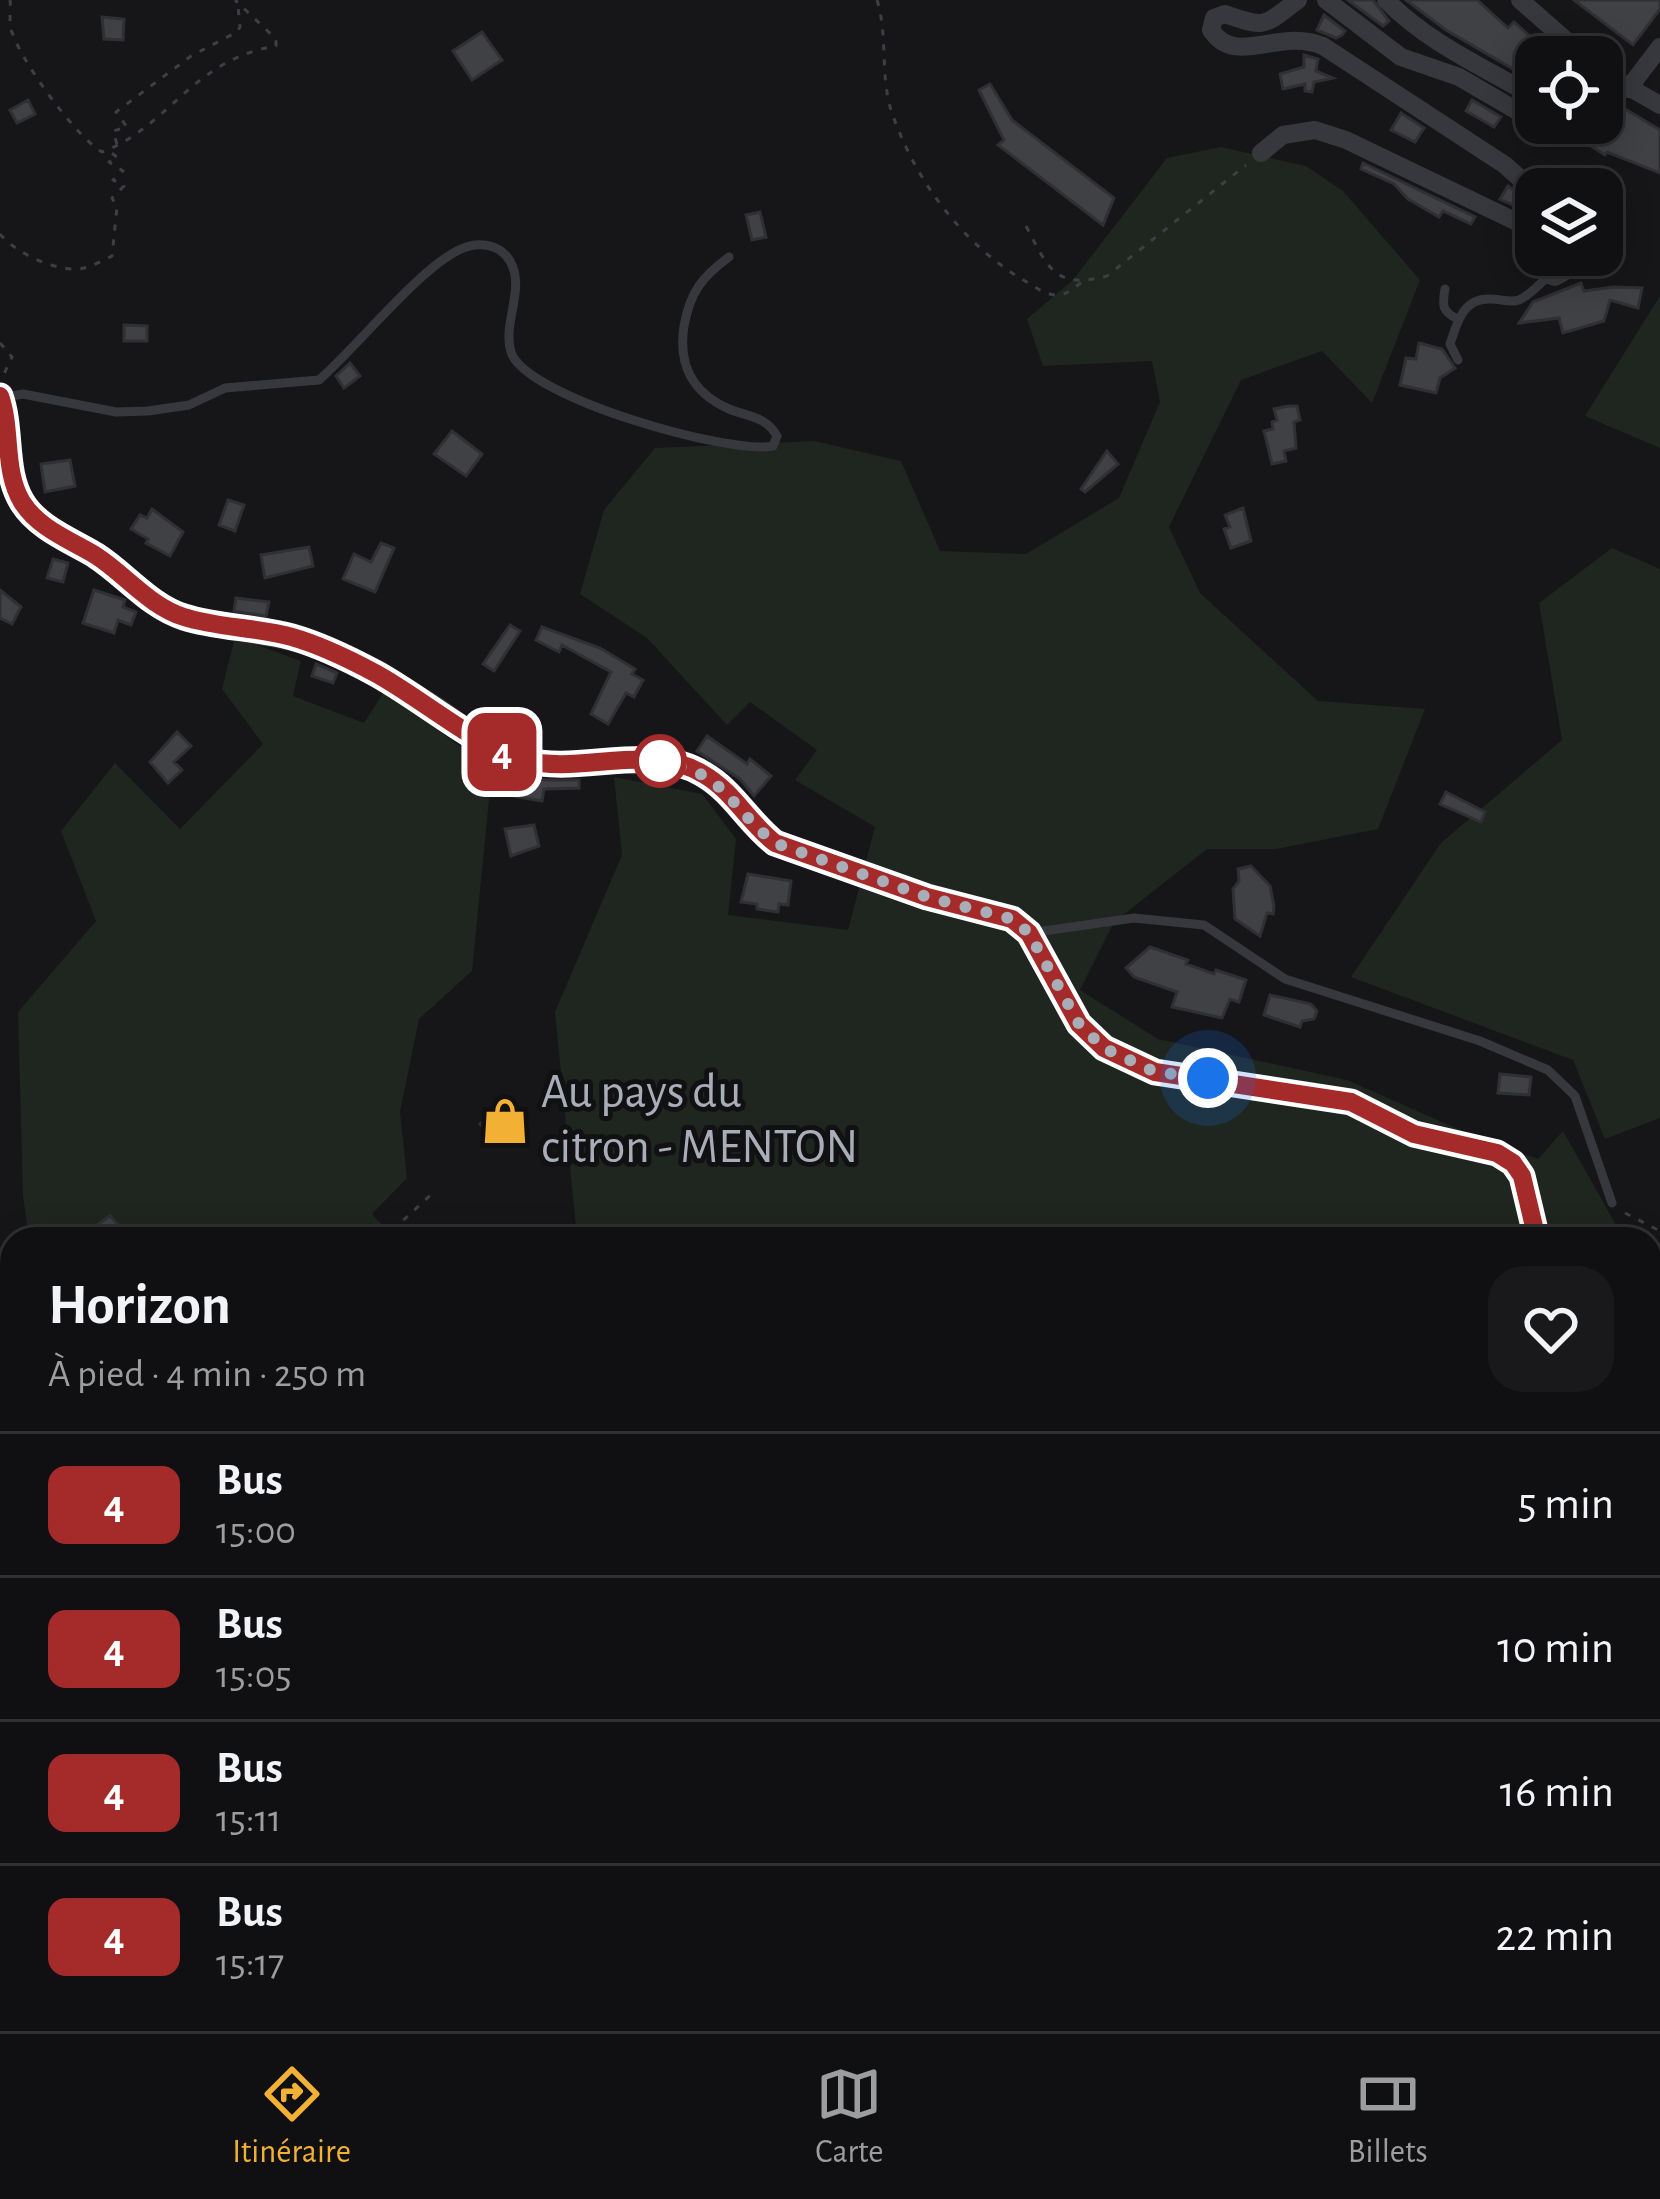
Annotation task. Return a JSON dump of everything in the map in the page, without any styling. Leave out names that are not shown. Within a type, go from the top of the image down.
[{"type":"street","points":[[1298,0],[1270,24],[1259,26],[1225,14],[1214,18],[1211,30],[1218,41],[1232,48],[1284,38],[1305,38],[1323,46],[1515,173]]},
{"type":"street","points":[[1326,0],[1401,57],[1459,77],[1515,109]]},
{"type":"street","points":[[1386,0],[1425,34],[1515,86]]},
{"type":"street","points":[[1520,0],[1561,36]]},
{"type":"street","points":[[1628,89],[1660,47]]},
{"type":"street","points":[[1623,86],[1660,105]]},
{"type":"street","points":[[1261,153],[1295,131],[1315,130],[1346,140],[1515,221]]},
{"type":"street","points":[[1,397],[13,480],[22,502],[40,523],[112,566],[158,605],[185,617],[292,637],[332,652],[520,760],[564,765],[661,761],[691,767],[726,790],[775,843],[908,891],[1012,919],[1029,933],[1079,1024],[1104,1048],[1155,1072],[1351,1102],[1414,1134],[1497,1153],[1522,1176],[1534,1227]]},
{"type":"lane","points":[[1,397],[23,394],[116,412],[148,411],[189,405],[226,388],[319,380],[416,285],[459,250],[481,244],[499,249],[510,262],[516,283],[510,339],[520,367],[593,406],[681,434],[755,449],[772,446],[777,436],[772,427],[727,408],[698,388],[685,370],[681,348],[689,298],[711,270],[729,257]]},
{"type":"lane","points":[[1458,360],[1450,344],[1458,319],[1472,303],[1484,298],[1513,302],[1547,276]]},
{"type":"lane","points":[[1445,289],[1446,314],[1458,319]]},
{"type":"lane","points":[[1029,933],[1134,918],[1204,925],[1286,979],[1480,1041],[1549,1070],[1574,1096],[1612,1203]]},
{"type":"path","points":[[10,0],[11,30],[61,113],[89,145],[102,152],[118,146],[225,63],[248,50],[276,46],[275,39],[236,1]]},
{"type":"path","points":[[877,0],[891,109],[915,166],[959,229],[1011,272],[1050,295],[1065,295],[1082,282],[1107,275],[1261,153]]},
{"type":"path","points":[[118,146],[113,131],[127,127],[116,112],[191,56],[237,32],[236,1]]},
{"type":"path","points":[[0,234],[27,254],[66,269],[82,269],[112,256],[117,206],[112,198],[124,186],[113,180],[123,170],[109,162],[118,158],[108,150]]},
{"type":"path","points":[[1026,226],[1046,263],[1063,279],[1082,282]]},
{"type":"path","points":[[0,343],[12,357],[10,369],[0,380]]},
{"type":"path","points":[[396,1227],[436,1190]]},
{"type":"path","points":[[1612,1203],[1653,1227]]},
{"type":"shaded area","points":[[1221,147],[1306,166],[1343,191],[1420,280],[1372,403],[1322,351],[1241,380],[1169,527],[1200,593],[1318,701],[1425,709],[1378,829],[1276,849],[1207,849],[1114,922],[1080,990],[1158,1039],[1347,1080],[1538,1159],[1563,1131],[1617,1227],[576,1227],[555,1012],[622,855],[614,777],[702,794],[736,839],[728,915],[848,930],[875,827],[795,780],[817,750],[750,702],[727,725],[647,638],[580,594],[604,510],[655,448],[814,441],[901,461],[940,551],[1026,554],[1119,498],[1160,402],[1152,361],[1043,366],[1027,319],[1073,280],[1167,158]]},
{"type":"shaded area","points":[[1660,296],[1660,448],[1585,416]]},
{"type":"shaded area","points":[[1612,548],[1660,569],[1660,1118],[1605,1139],[1573,1060],[1351,977],[1441,843],[1562,740],[1539,603]]},
{"type":"shaded area","points":[[235,637],[301,661],[293,696],[364,723],[384,692],[492,769],[472,971],[419,1019],[400,1112],[407,1178],[372,1214],[384,1227],[27,1227],[18,1012],[96,921],[61,831],[115,763],[180,829],[263,744],[222,689]]},
{"type":"building","points":[[1348,0],[1373,0],[1389,21],[1383,26]]},
{"type":"building","points":[[1406,0],[1477,0],[1508,28],[1514,22],[1530,36],[1515,36],[1515,70],[1446,30]]},
{"type":"building","points":[[1574,0],[1660,0],[1660,9],[1633,45]]},
{"type":"building","points":[[1324,15],[1345,31],[1342,35],[1336,38],[1317,30]]},
{"type":"building","points":[[102,17],[124,19],[123,40],[104,39]]},
{"type":"building","points":[[482,32],[502,60],[472,80],[453,51]]},
{"type":"building","points":[[1304,55],[1318,59],[1316,71],[1333,78],[1314,82],[1312,92],[1305,91],[1305,84],[1283,89],[1280,74],[1304,67]]},
{"type":"building","points":[[990,84],[1012,120],[1114,198],[1103,225],[998,145],[1004,140],[979,90]]},
{"type":"building","points":[[28,100],[35,114],[17,123],[10,110]]},
{"type":"building","points":[[1472,100],[1501,117],[1494,127],[1466,111]]},
{"type":"building","points":[[1623,108],[1660,130],[1660,173],[1605,155],[1588,144],[1623,144]]},
{"type":"building","points":[[1401,113],[1424,128],[1415,142],[1391,130]]},
{"type":"building","points":[[1363,163],[1475,217],[1471,224],[1443,211],[1439,217],[1408,199],[1394,184],[1361,169]]},
{"type":"building","points":[[1508,186],[1515,191],[1515,206],[1500,199]]},
{"type":"building","points":[[760,212],[766,237],[752,240],[746,215]]},
{"type":"building","points":[[1581,283],[1584,291],[1642,288],[1638,308],[1610,300],[1604,321],[1563,333],[1559,318],[1519,323],[1533,302]]},
{"type":"building","points":[[124,325],[147,326],[147,341],[124,341]]},
{"type":"building","points":[[1419,343],[1442,349],[1455,368],[1440,378],[1436,393],[1400,385],[1406,358],[1416,359]]},
{"type":"building","points":[[350,363],[360,376],[344,388],[336,376]]},
{"type":"building","points":[[1297,406],[1300,420],[1294,422],[1296,448],[1284,451],[1286,461],[1272,464],[1264,431],[1273,429],[1274,409]]},
{"type":"building","points":[[452,431],[482,454],[466,476],[434,454]]},
{"type":"building","points":[[1107,451],[1118,464],[1085,492],[1081,489]]},
{"type":"building","points":[[70,460],[75,486],[45,492],[41,464]]},
{"type":"building","points":[[228,500],[244,505],[235,531],[219,525]]},
{"type":"building","points":[[1243,508],[1251,541],[1231,548],[1225,515]]},
{"type":"building","points":[[152,509],[183,532],[170,556],[131,529],[140,515],[147,518]]},
{"type":"building","points":[[381,543],[394,548],[375,592],[343,579],[354,554],[371,562]]},
{"type":"building","points":[[309,547],[313,566],[265,578],[261,555]]},
{"type":"building","points":[[53,559],[68,563],[63,582],[47,578]]},
{"type":"building","points":[[0,590],[21,607],[12,624],[0,618]]},
{"type":"building","points":[[94,590],[125,600],[123,607],[136,612],[131,625],[118,620],[114,633],[83,623]]},
{"type":"building","points":[[236,598],[269,602],[266,616],[234,611]]},
{"type":"building","points":[[510,625],[520,631],[494,671],[483,664]]},
{"type":"building","points":[[542,627],[600,648],[635,669],[632,674],[643,680],[634,697],[626,693],[608,724],[591,714],[611,672],[562,645],[559,652],[536,640]]},
{"type":"building","points":[[316,664],[337,673],[333,683],[312,676]]},
{"type":"building","points":[[177,732],[191,746],[174,762],[182,770],[168,783],[150,762]]},
{"type":"building","points":[[707,736],[771,776],[754,796],[740,779],[697,751]]},
{"type":"building","points":[[511,773],[579,780],[579,788],[544,789],[542,801],[507,795]]},
{"type":"building","points":[[1446,792],[1485,812],[1481,822],[1440,804]]},
{"type":"building","points":[[534,825],[539,846],[511,856],[505,829]]},
{"type":"building","points":[[1251,866],[1270,886],[1274,906],[1260,936],[1235,919],[1233,889],[1239,881],[1238,869]]},
{"type":"building","points":[[748,874],[791,881],[788,905],[779,904],[778,912],[741,902]]},
{"type":"building","points":[[1150,947],[1214,974],[1216,970],[1246,980],[1239,1002],[1230,999],[1222,1018],[1172,1007],[1177,992],[1134,977],[1126,968]]},
{"type":"building","points":[[1270,995],[1311,1004],[1317,1011],[1314,1019],[1302,1021],[1300,1027],[1264,1015]]},
{"type":"building","points":[[1500,1074],[1531,1077],[1529,1095],[1498,1093]]},
{"type":"building","points":[[517,1113],[489,1135],[480,1124],[490,1116]]},
{"type":"building","points":[[110,1216],[120,1227],[99,1227]]},
{"type":"bus line","name":"4","points":[[0,396],[13,480],[22,502],[40,523],[112,566],[158,605],[185,617],[292,637],[332,652],[520,760],[547,765],[661,761],[691,767],[726,790],[775,843],[927,897],[1012,919],[1029,933],[1079,1024],[1130,1064],[1155,1072],[1351,1102],[1414,1134],[1497,1153],[1522,1176],[1534,1227]]},
{"type":"place","name":"Au pays du citron - MENTON","points":[[505,1121]]},
{"type":"route","points":[[660,761],[691,767],[726,790],[775,843],[927,897],[1012,919],[1029,933],[1079,1024],[1104,1048],[1155,1072],[1208,1078]]}]
